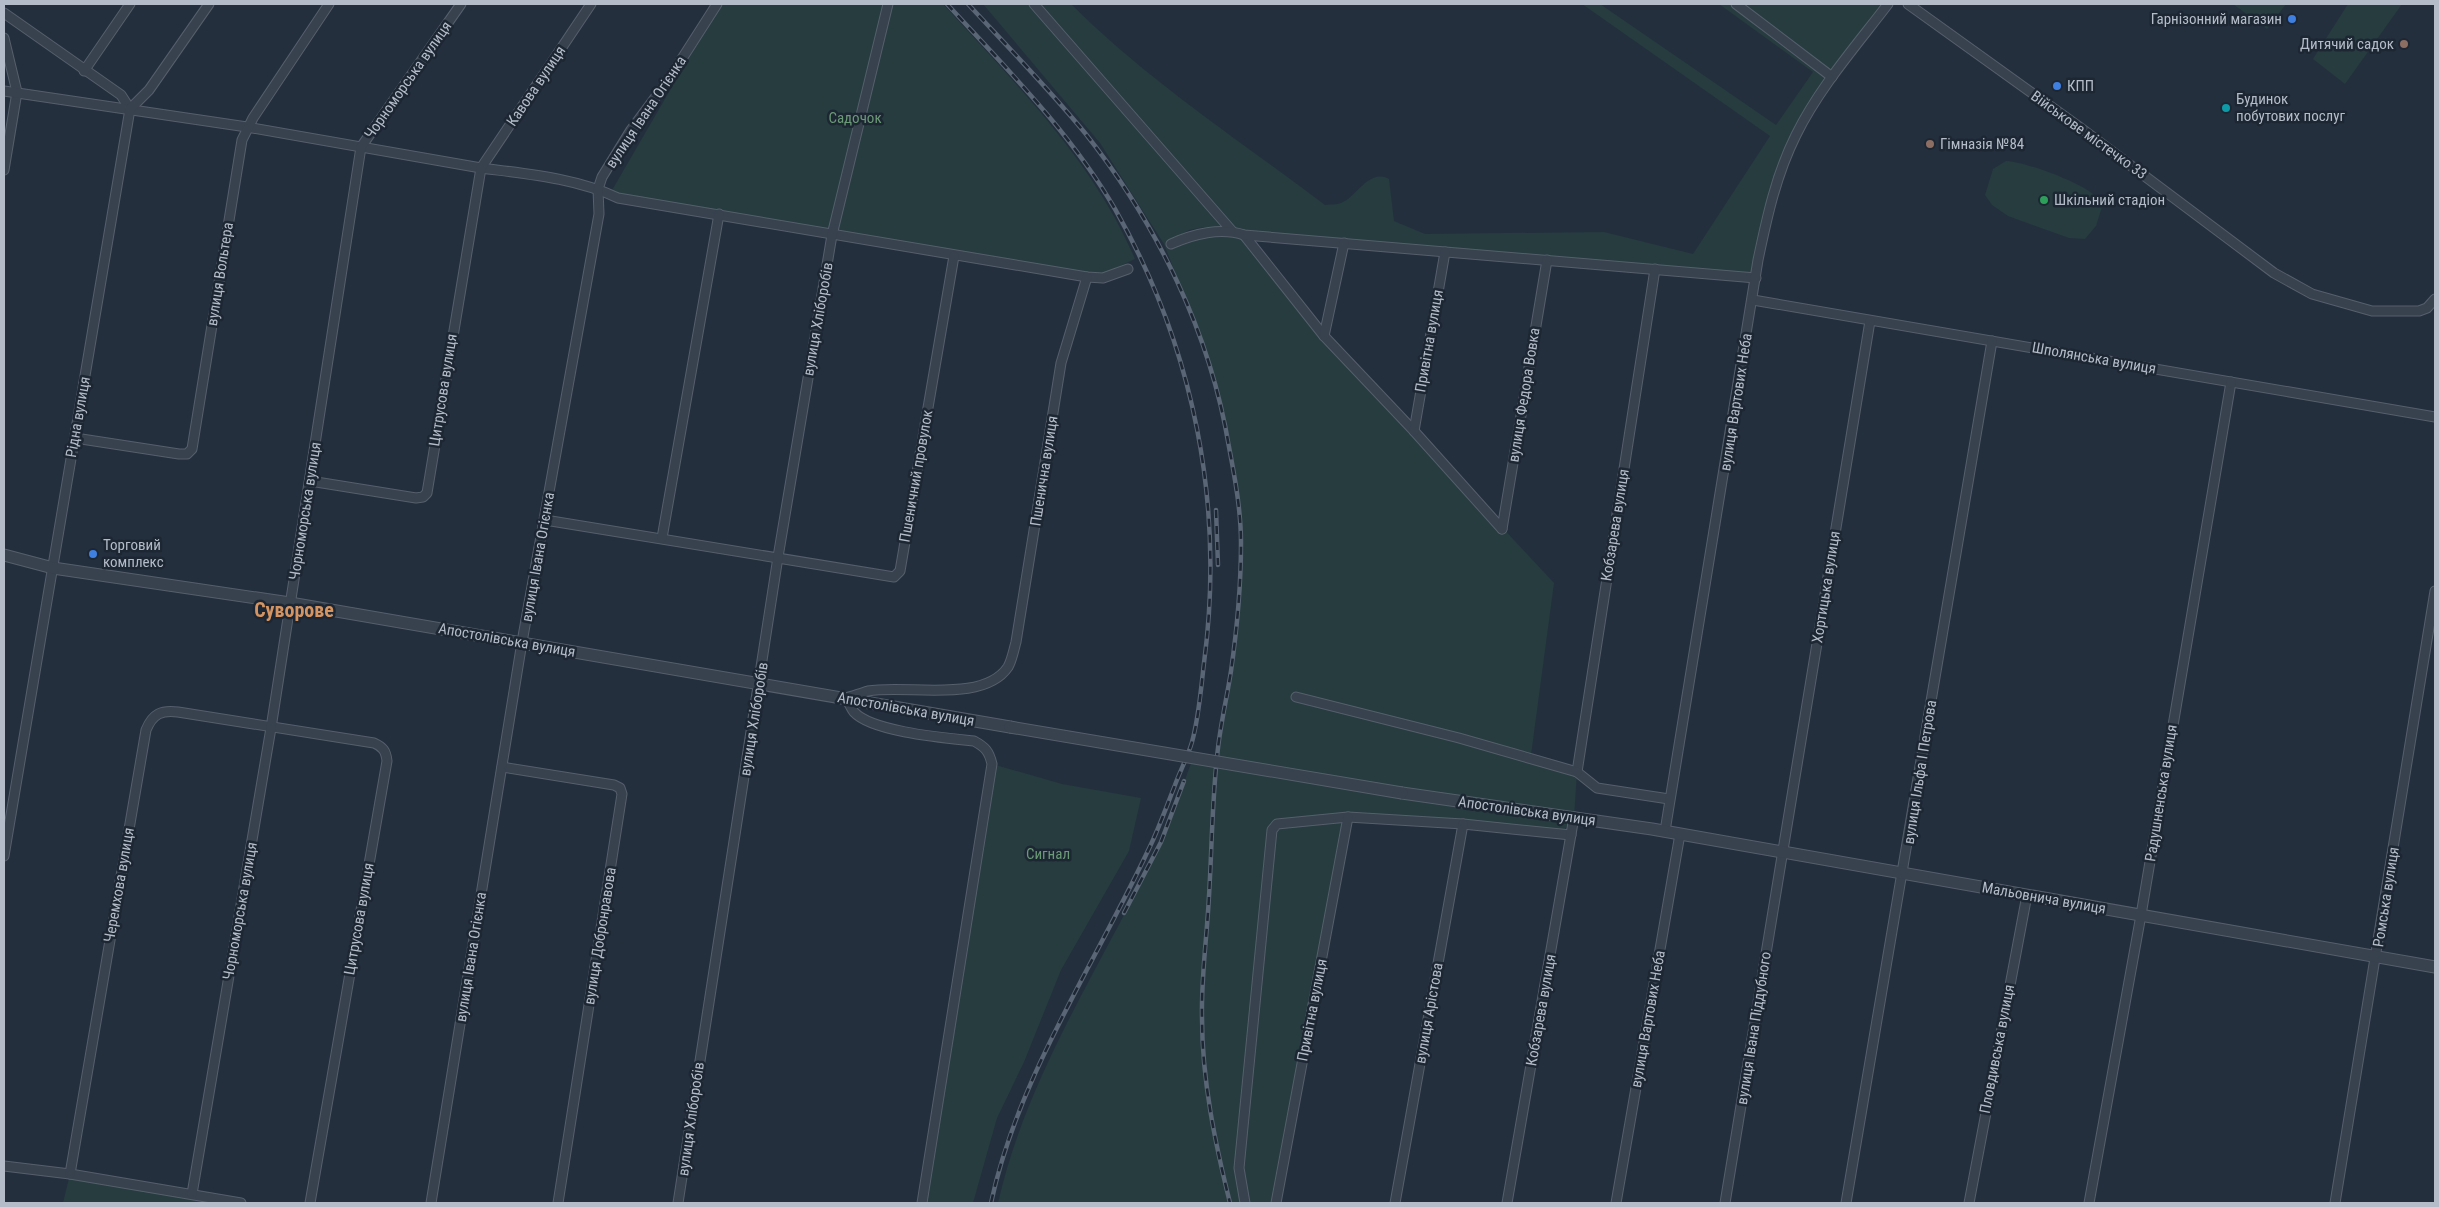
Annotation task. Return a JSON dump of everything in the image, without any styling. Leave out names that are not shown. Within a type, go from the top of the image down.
[{"type":"street","points":[[84,71],[130,4]]},
{"type":"street","points":[[130,109],[149,90],[209,4]]},
{"type":"street","name":"вулиця Вольтера","points":[[75,438],[179,454],[187,454],[192,449],[242,140],[246,128],[329,4]]},
{"type":"street","name":"Чорноморська вулиця","points":[[192,1194],[310,481],[361,147],[460,4]]},
{"type":"street","name":"Кавова вулиця","points":[[481,168],[592,4]]},
{"type":"street","name":"вулиця Івана Огієнка","points":[[431,1203],[522,642],[599,214],[598,189],[602,177],[631,130],[669,79],[718,4]]},
{"type":"street","name":"вулиця Хліборобів","points":[[678,1203],[708,998],[760,684],[778,557],[832,235],[888,4]]},
{"type":"street","points":[[1034,4],[1232,231]]},
{"type":"street","points":[[1736,4],[1832,77]]},
{"type":"street","name":"вулиця Вартових Неба","points":[[1665,831],[1756,278],[1772,197],[1786,157],[1810,109],[1888,4]]},
{"type":"street","name":"Військове містечко 33","points":[[1908,4],[2082,128],[2256,261],[2281,277],[2312,294],[2372,311],[2419,311],[2427,308],[2435,299]]},
{"type":"street","points":[[4,13],[84,71],[121,94],[130,109]]},
{"type":"street","points":[[4,38],[17,92],[4,170]]},
{"type":"street","points":[[4,91],[130,109],[481,168],[534,175],[598,189],[618,198],[954,256],[1087,277],[1103,278],[1128,269]]},
{"type":"street","name":"Рідна вулиця","points":[[4,856],[130,109]]},
{"type":"street","name":"Цитрусова вулиця","points":[[310,481],[416,498],[423,497],[426,494],[481,168]]},
{"type":"street","points":[[662,538],[719,214]]},
{"type":"street","points":[[1171,244],[1205,233],[1232,231],[1244,235],[1756,278]]},
{"type":"street","points":[[1244,235],[1324,336],[1414,431]]},
{"type":"street","points":[[1324,336],[1344,243]]},
{"type":"street","name":"Привітна вулиця","points":[[1414,431],[1445,252]]},
{"type":"street","name":"Пшеничний провулок","points":[[778,557],[886,577],[894,577],[900,571],[954,256]]},
{"type":"street","name":"вулиця Федора Вовка","points":[[1414,431],[1502,529],[1547,260]]},
{"type":"street","name":"Кобзарева вулиця","points":[[1577,772],[1655,270]]},
{"type":"street","name":"Пшенична вулиця","points":[[846,698],[869,691],[947,690],[977,687],[995,679],[1008,667],[1016,642],[1061,363],[1087,277]]},
{"type":"street","name":"Шполянська вулиця","points":[[1753,300],[2435,417]]},
{"type":"street","name":"Хортицька вулиця","points":[[1782,853],[1870,321]]},
{"type":"street","name":"вулиця Ільфа І Петрова","points":[[1846,1203],[1992,341]]},
{"type":"street","name":"Радушненська вулиця","points":[[2089,1203],[2141,915],[2231,382]]},
{"type":"street","points":[[545,520],[778,557]]},
{"type":"street","name":"Апостолівська вулиця","points":[[4,555],[53,568],[290,603],[1402,793],[1652,829]]},
{"type":"street","name":"Ромська вулиця","points":[[2335,1203],[2377,956],[2435,591]]},
{"type":"street","points":[[1296,697],[1459,738],[1577,772],[1597,788],[1610,792],[1669,799]]},
{"type":"street","points":[[846,698],[855,712],[867,720],[890,729],[974,741],[984,747],[990,755],[992,764],[922,1203]]},
{"type":"street","name":"Черемхова вулиця","points":[[70,1174],[148,725],[157,713],[167,711],[270,728]]},
{"type":"street","name":"Цитрусова вулиця","points":[[270,728],[374,743],[383,748],[387,761],[310,1203]]},
{"type":"street","name":"вулиця Добронравова","points":[[502,767],[614,785],[620,788],[622,794],[558,1203]]},
{"type":"street","points":[[1245,1203],[1239,1168],[1272,830],[1277,824],[1348,817],[1463,824],[1571,836]]},
{"type":"street","name":"Привітна вулиця","points":[[1276,1203],[1348,817]]},
{"type":"street","name":"Кобзарева вулиця","points":[[1507,1203],[1574,817]]},
{"type":"street","name":"вулиця Арістова","points":[[1395,1203],[1463,824]]},
{"type":"street","name":"Мальовнича вулиця","points":[[1652,829],[1903,875],[2435,967]]},
{"type":"street","name":"вулиця Вартових Неба","points":[[1616,1203],[1680,834]]},
{"type":"street","name":"вулиця Івана Піддубного","points":[[1725,1203],[1782,853]]},
{"type":"street","name":"Пловдивська вулиця","points":[[1968,1203],[2027,895]]},
{"type":"street","points":[[4,1166],[70,1174],[241,1203]]},
{"type":"green space","name":"Садочок","points":[[720,4],[943,4],[1024,93],[1075,155],[1118,223],[1135,259],[1103,274],[1084,274],[611,192]]},
{"type":"green space","points":[[983,4],[1071,4],[1100,32],[1162,84],[1325,205],[1341,203],[1369,180],[1375,177],[1382,177],[1389,179],[1394,221],[1425,234],[1604,232],[1693,254],[1770,136],[1582,4],[1600,4],[1776,125],[1813,72],[1719,4],[1888,4],[1832,77],[1786,157],[1756,278],[1245,235],[1324,336],[1554,583],[1531,755],[1577,772],[1574,817],[1560,835],[1348,817],[1276,1203],[998,1203],[1011,1155],[1047,1064],[1160,844],[1193,758],[1217,762],[1231,670],[1238,599],[1241,540],[1236,486],[1224,418],[1208,358],[1164,244],[1100,143]],"holes":[[[1204,227],[1234,227],[1243,234],[1205,233],[1166,243],[1189,230]]]},
{"type":"green space","points":[[2233,4],[2286,4],[2267,29]]},
{"type":"green space","points":[[2348,4],[2402,4],[2345,84],[2313,59]]},
{"type":"green space","name":"Шкільний стадіон","points":[[2006,161],[2051,173],[2094,195],[2102,207],[2096,226],[2085,239],[2069,238],[2008,216],[1992,205],[1985,195],[1993,169]]},
{"type":"green space","name":"Сигнал","points":[[992,764],[1062,784],[1141,798],[1129,851],[1061,970],[1024,1062],[997,1118],[973,1203],[922,1203]]},
{"type":"green space","points":[[70,1174],[241,1203],[63,1203]]},
{"type":"railway","points":[[947,4],[1037,102],[1078,154],[1098,181],[1115,209],[1142,262],[1165,316],[1183,372],[1197,429],[1206,487],[1210,545],[1209,604],[1204,663],[1198,713],[1190,747],[1153,840],[1040,1063],[1003,1155],[991,1203]]},
{"type":"railway","points":[[968,4],[1042,83],[1085,133],[1135,204],[1177,281],[1209,362],[1220,404],[1237,495],[1241,531],[1241,559],[1235,639],[1216,766],[1202,987],[1202,1018],[1204,1065],[1210,1111],[1230,1203]]},
{"type":"railway","points":[[1216,510],[1218,565]]},
{"type":"railway","points":[[1124,913],[1161,842],[1184,781]]},
{"type":"place","name":"Гарнізонний магазин","points":[[2292,19]]},
{"type":"place","name":"Дитячий садок","points":[[2404,44]]},
{"type":"place","name":"КПП","points":[[2057,86]]},
{"type":"place","name":"Будинок побутових послуг","points":[[2226,108]]},
{"type":"place","name":"Гімназія №84","points":[[1930,144]]},
{"type":"place","name":"Шкільний стадіон","points":[[2044,200]]},
{"type":"place","name":"Торговий комплекс","points":[[93,554]]},
{"type":"district","name":"Суворове","points":[[294,610]]}]
